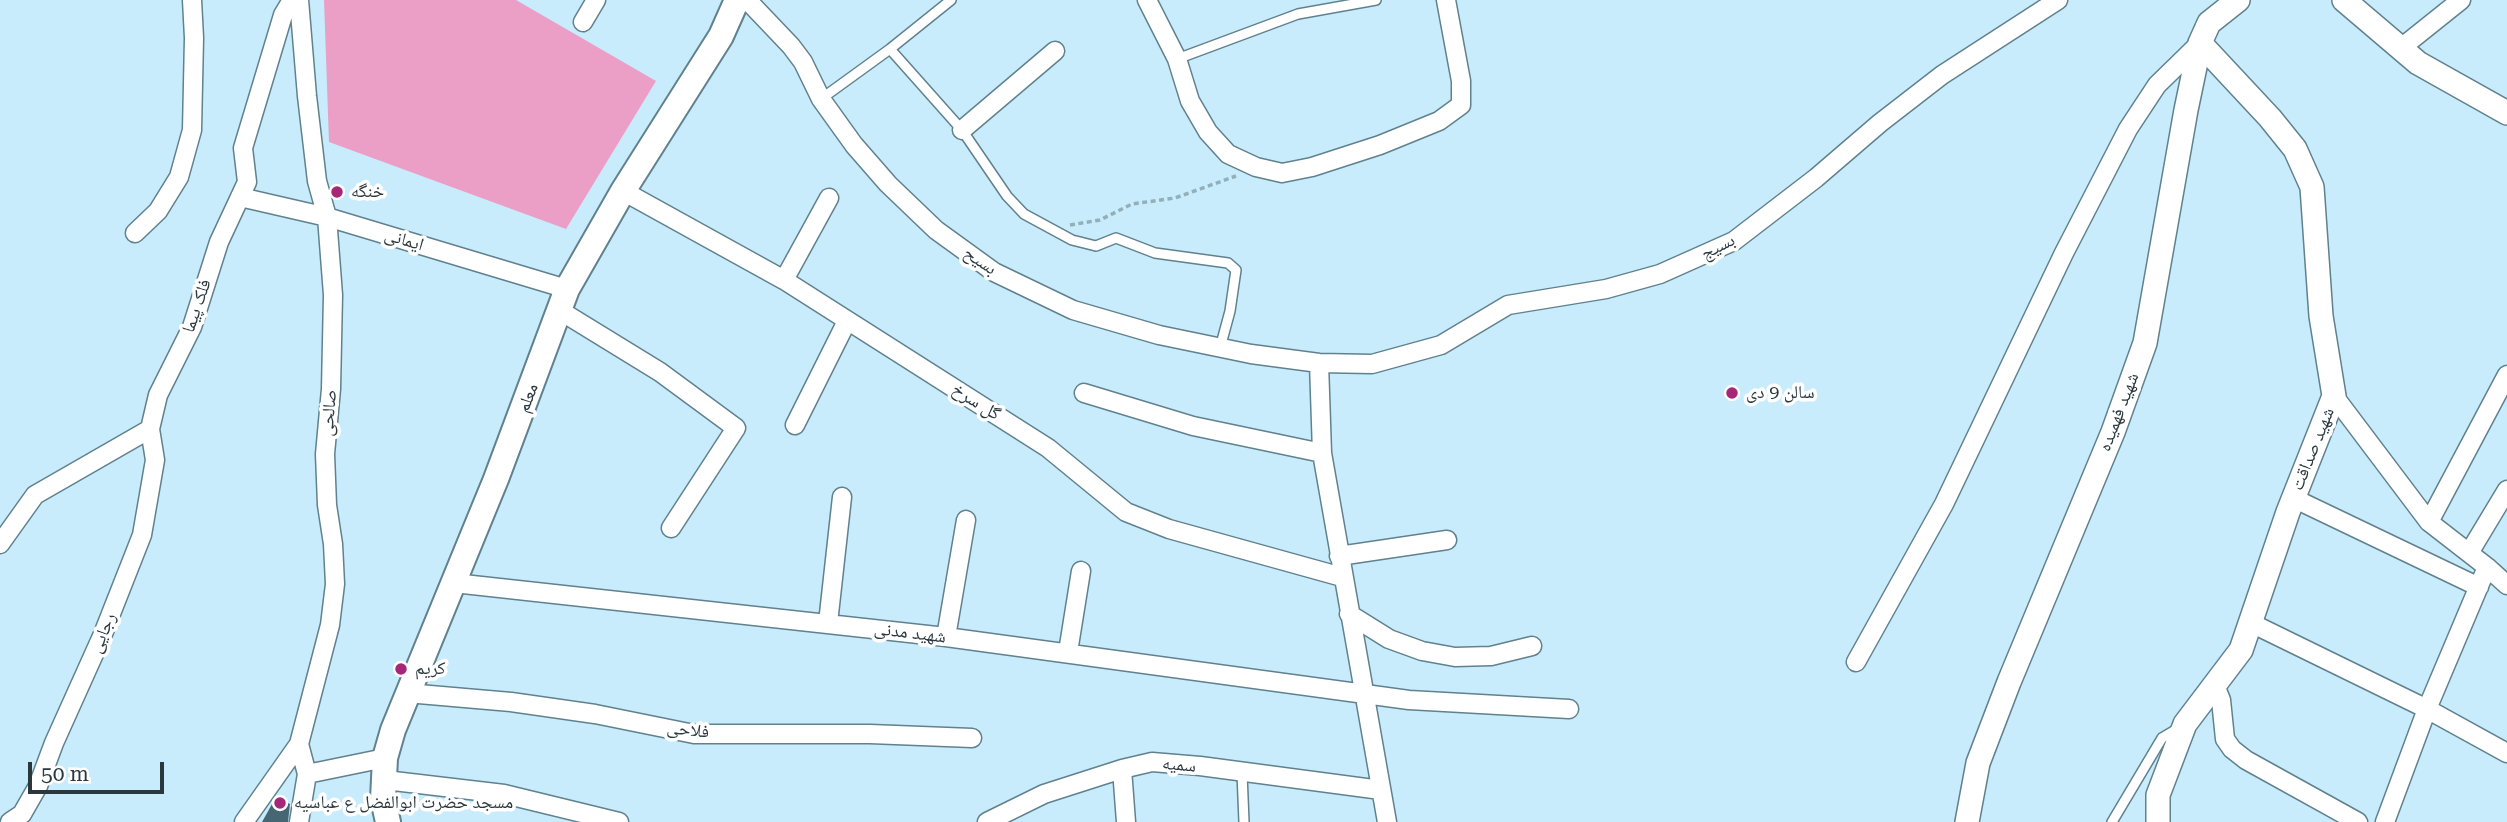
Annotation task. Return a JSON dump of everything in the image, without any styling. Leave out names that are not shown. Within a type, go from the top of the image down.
[{"type":"main road","name":"معلم","points":[[388,822],[383,799],[385,769],[407,693],[531,390],[563,299],[623,191],[721,36],[737,0]]},
{"type":"street","points":[[135,233],[158,211],[179,177],[192,130],[192,0]]},
{"type":"street","name":"فلک پیما","points":[[150,429],[158,395],[192,327],[219,242],[247,182],[243,148],[283,15],[292,0]]},
{"type":"street","name":"صالحی","points":[[299,0],[316,169],[327,217],[333,295],[331,389],[325,454],[335,584],[330,625],[299,744],[307,774],[299,822]]},
{"type":"street","points":[[583,22],[596,0]]},
{"type":"street","name":"بسیح","points":[[743,0],[751,4],[791,46],[803,62],[821,99],[854,145],[888,184],[936,230],[994,272],[1073,310],[1158,335],[1251,354],[1319,363]]},
{"type":"street","points":[[1147,0],[1177,59],[1191,100],[1208,132],[1228,154],[1256,167],[1282,173],[1312,167],[1380,145],[1439,121],[1461,104],[1461,81],[1446,0]]},
{"type":"street","name":"بسیج","points":[[1319,363],[1372,364],[1441,345],[1508,305],[1606,289],[1660,275],[1734,241],[1942,75],[2058,0]]},
{"type":"street","name":"شهید فهمیده","points":[[1967,822],[1978,763],[2113,432],[2145,343],[2200,43],[2209,23],[2238,0]]},
{"type":"street","points":[[2344,0],[2418,63],[2507,113]]},
{"type":"street","points":[[2400,48],[2461,0]]},
{"type":"street","points":[[1856,662],[1944,504],[2064,253],[2128,129],[2157,85],[2200,43]]},
{"type":"street","name":"شهید صداقت","points":[[2160,821],[2158,795],[2185,724],[2241,650],[2293,498],[2334,396],[2321,316],[2312,187],[2295,149],[2200,43]]},
{"type":"street","points":[[962,130],[1055,51]]},
{"type":"street","name":"گل سرخ","points":[[623,191],[784,280],[1048,448],[1126,512],[1169,529],[1342,577]]},
{"type":"street","name":"ایمانی","points":[[240,197],[327,217],[563,299],[736,428],[671,528]]},
{"type":"street","points":[[784,280],[829,198]]},
{"type":"street","points":[[795,425],[847,321]]},
{"type":"street","points":[[1319,363],[1322,453],[1387,822]]},
{"type":"street","points":[[2429,522],[2507,375]]},
{"type":"street","points":[[1084,393],[1193,426],[1322,453]]},
{"type":"street","points":[[2334,396],[2429,522],[2507,585]]},
{"type":"street","points":[[0,544],[35,495],[150,429]]},
{"type":"street","name":"رجایی","points":[[10,822],[22,814],[38,786],[142,536],[155,460],[150,429]]},
{"type":"street","points":[[2469,552],[2507,490]]},
{"type":"street","points":[[828,623],[842,497]]},
{"type":"street","points":[[2293,498],[2479,587]]},
{"type":"street","points":[[946,637],[966,520]]},
{"type":"street","points":[[1339,556],[1447,540]]},
{"type":"street","points":[[2385,822],[2427,709],[2487,567]]},
{"type":"street","points":[[1068,652],[1082,571]]},
{"type":"street","name":"شهید مدنی","points":[[454,583],[946,637],[1409,700],[1569,709]]},
{"type":"street","points":[[1349,614],[1389,639],[1422,651],[1455,657],[1491,656],[1532,646]]},
{"type":"street","points":[[2251,623],[2427,709],[2507,753]]},
{"type":"street","points":[[2215,685],[2221,700],[2225,739],[2232,748],[2246,760],[2358,822]]},
{"type":"street","name":"فلاحی","points":[[407,693],[511,702],[595,714],[694,734],[870,734],[972,738]]},
{"type":"street","points":[[244,822],[299,744]]},
{"type":"street","name":"سمیه","points":[[987,822],[1044,794],[1152,762],[1381,790]]},
{"type":"street","points":[[307,774],[385,769],[619,822]]},
{"type":"street","points":[[1122,769],[1126,822]]},
{"type":"lane","points":[[821,99],[951,0]]},
{"type":"lane","points":[[1177,59],[1297,14],[1377,0]]},
{"type":"lane","points":[[890,49],[962,130],[1007,196],[1024,214],[1072,240],[1096,246],[1116,238],[1155,253],[1228,263],[1236,270],[1230,310],[1220,348]]},
{"type":"lane","points":[[2112,822],[2162,738],[2185,724]]},
{"type":"lane","points":[[1242,773],[1244,822]]},
{"type":"path","points":[[1048,229],[1100,220],[1132,204],[1175,198],[1218,184],[1256,167]]},
{"type":"shaded area","points":[[324,0],[516,0],[656,81],[566,229],[329,142]]},
{"type":"building","name":"مسجد حضرت ابوالفضل ع عباسیه","points":[[276,797],[290,804],[288,822],[262,822]]},
{"type":"place","name":"خنگه","points":[[337,192]]},
{"type":"place","name":"سالن 9 دی","points":[[1732,393]]},
{"type":"place","name":"کریم","points":[[401,669]]},
{"type":"place","name":"مسجد حضرت ابوالفضل ع عباسیه","points":[[280,803]]}]
